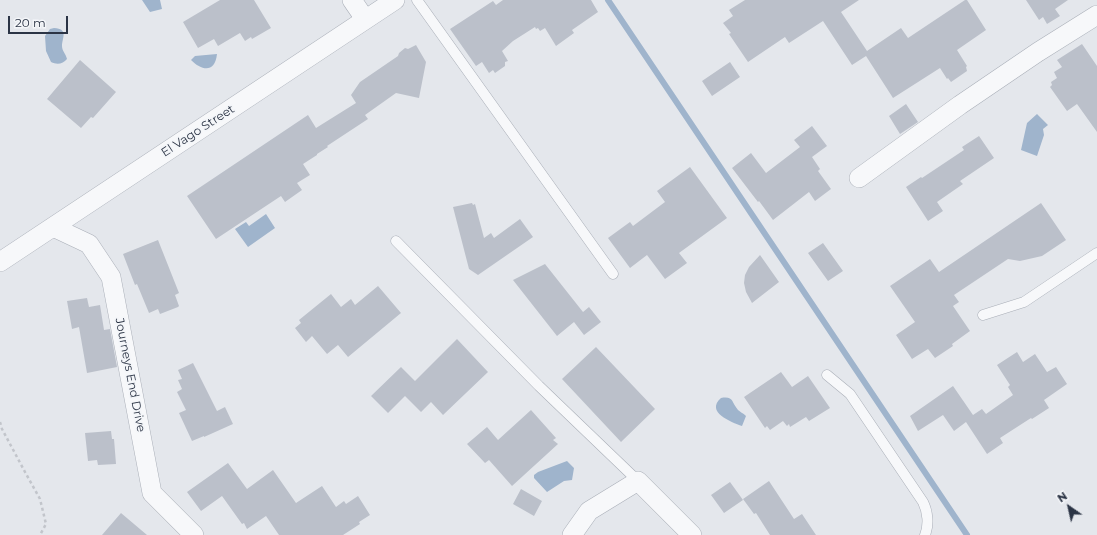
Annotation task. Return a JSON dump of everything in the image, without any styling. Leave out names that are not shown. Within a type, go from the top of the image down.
[{"type":"street","points":[[352,0],[365,19]]},
{"type":"street","name":"El Vago Street","points":[[0,262],[395,0]]},
{"type":"street","points":[[859,178],[973,96],[1038,52],[1097,15]]},
{"type":"street","name":"Journeys End Drive","points":[[53,227],[89,244],[111,277],[152,494],[194,535]]},
{"type":"street","points":[[572,535],[589,511],[638,481],[692,535]]},
{"type":"lane","points":[[417,0],[613,274]]},
{"type":"lane","points":[[396,241],[539,386],[638,481]]},
{"type":"lane","points":[[983,315],[1024,302],[1097,253]]},
{"type":"lane","points":[[827,375],[850,394],[923,502],[927,510],[925,535]]},
{"type":"path","points":[[0,422],[2,429],[40,499],[46,524],[40,535]]},
{"type":"water","points":[[142,0],[160,0],[162,9],[150,12]]},
{"type":"water","points":[[54,28],[62,30],[64,34],[62,48],[67,59],[60,64],[51,62],[46,51],[45,36],[50,29]]},
{"type":"water","points":[[217,54],[214,64],[207,68],[195,64],[191,60],[195,56]]},
{"type":"water","points":[[1037,114],[1048,125],[1043,129],[1044,135],[1037,156],[1021,150],[1027,123]]},
{"type":"water","points":[[266,214],[275,228],[248,247],[235,229],[246,222],[249,226]]},
{"type":"water","points":[[721,398],[728,398],[732,400],[738,410],[746,416],[742,426],[726,419],[718,412],[716,408],[717,403]]},
{"type":"water","points":[[567,461],[574,468],[572,480],[564,481],[547,492],[534,478],[534,475],[538,472]]},
{"type":"building","points":[[220,0],[254,0],[271,28],[252,39],[251,37],[245,41],[240,33],[218,46],[214,39],[198,48],[183,22]]},
{"type":"building","points":[[503,0],[591,0],[598,12],[572,30],[574,33],[556,46],[545,28],[540,31],[535,27],[513,41],[502,51],[508,61],[505,62],[505,66],[495,73],[493,70],[489,73],[482,62],[476,66],[450,29],[493,1],[496,5]]},
{"type":"building","points":[[745,0],[859,0],[841,12],[867,51],[901,28],[908,38],[965,0],[967,0],[986,30],[957,50],[967,66],[967,71],[951,82],[948,78],[947,79],[940,68],[893,98],[866,56],[852,65],[823,21],[789,43],[785,37],[748,62],[729,34],[731,33],[723,23],[733,16],[729,10]]},
{"type":"building","points":[[1026,0],[1068,0],[1055,9],[1060,16],[1047,24],[1043,17],[1039,20]]},
{"type":"building","points":[[1082,44],[1097,66],[1097,132],[1077,104],[1067,111],[1050,87],[1052,85],[1051,82],[1057,78],[1054,72],[1062,67],[1057,60]]},
{"type":"building","points":[[416,45],[426,62],[419,98],[396,93],[365,115],[368,119],[303,164],[310,175],[297,183],[302,190],[285,202],[281,196],[216,239],[187,196],[308,115],[316,128],[356,103],[351,95],[360,82],[398,56],[399,53],[405,48],[408,49]]},
{"type":"building","points":[[80,60],[116,92],[93,118],[91,117],[81,128],[47,99]]},
{"type":"building","points":[[730,62],[740,77],[712,96],[702,81]]},
{"type":"building","points":[[906,104],[918,122],[900,134],[889,116]]},
{"type":"building","points":[[812,126],[827,146],[812,157],[820,169],[818,171],[831,189],[815,201],[809,192],[773,220],[732,168],[751,153],[766,173],[800,147],[794,140]]},
{"type":"building","points":[[979,136],[994,158],[960,181],[963,184],[937,202],[943,211],[928,221],[906,187],[964,150],[962,147]]},
{"type":"building","points":[[690,167],[727,218],[679,253],[687,263],[665,279],[647,255],[630,268],[608,238],[630,222],[633,226],[665,202],[657,191]]},
{"type":"building","points":[[472,203],[473,205],[475,204],[484,238],[491,233],[494,238],[520,219],[533,237],[478,275],[469,269],[453,207]]},
{"type":"building","points":[[1041,203],[1066,240],[1042,256],[1020,261],[1008,259],[954,295],[959,302],[953,306],[970,331],[952,344],[953,346],[935,358],[928,349],[912,359],[896,335],[915,322],[890,286],[930,259],[939,272]]},
{"type":"building","points":[[158,240],[179,293],[175,295],[179,306],[160,314],[158,309],[149,313],[137,284],[135,285],[123,254]]},
{"type":"building","points":[[823,243],[843,271],[828,281],[808,253]]},
{"type":"building","points":[[760,255],[779,282],[752,303],[746,292],[744,283],[745,275],[749,267]]},
{"type":"building","points":[[545,264],[583,312],[589,307],[601,322],[584,335],[574,322],[557,336],[513,280]]},
{"type":"building","points":[[378,286],[401,313],[348,357],[338,345],[327,354],[312,336],[306,342],[295,328],[301,323],[299,320],[331,294],[341,307],[351,299],[355,305]]},
{"type":"building","points":[[87,298],[89,307],[100,305],[104,330],[110,329],[117,367],[87,373],[79,327],[72,329],[67,301]]},
{"type":"building","points":[[457,339],[488,372],[443,415],[431,402],[421,412],[405,396],[388,413],[371,396],[401,367],[415,381]]},
{"type":"building","points":[[596,347],[655,409],[621,442],[562,379]]},
{"type":"building","points":[[1017,352],[1023,362],[1035,354],[1047,372],[1056,367],[1067,384],[1044,400],[1049,408],[1000,438],[1003,443],[987,454],[966,422],[954,431],[943,415],[918,431],[910,416],[953,386],[973,415],[982,409],[986,414],[1013,395],[1008,387],[1010,385],[997,365]]},
{"type":"building","points":[[193,363],[217,411],[225,407],[233,424],[192,441],[179,413],[186,410],[177,392],[182,389],[178,380],[182,379],[178,370]]},
{"type":"building","points":[[781,372],[792,387],[808,376],[830,408],[809,421],[806,417],[790,427],[789,424],[787,426],[783,421],[770,430],[767,426],[765,428],[744,397]]},
{"type":"building","points":[[531,410],[556,438],[553,440],[558,444],[512,486],[489,460],[485,463],[467,444],[487,427],[498,440]]},
{"type":"building","points":[[111,431],[112,439],[114,439],[116,464],[98,465],[97,460],[88,461],[85,433]]},
{"type":"building","points":[[228,463],[247,489],[273,470],[296,503],[322,486],[336,507],[344,501],[346,504],[358,496],[370,515],[359,522],[360,524],[343,535],[279,535],[266,516],[247,529],[244,523],[242,524],[222,496],[201,511],[187,492]]},
{"type":"building","points":[[769,481],[794,519],[802,514],[816,535],[770,535],[756,513],[754,514],[743,499]]},
{"type":"building","points":[[730,482],[743,500],[724,513],[711,495]]},
{"type":"building","points":[[521,489],[542,501],[534,516],[513,504]]},
{"type":"building","points":[[121,513],[147,535],[102,535]]},
{"type":"waterway","points":[[608,0],[967,535]]}]
